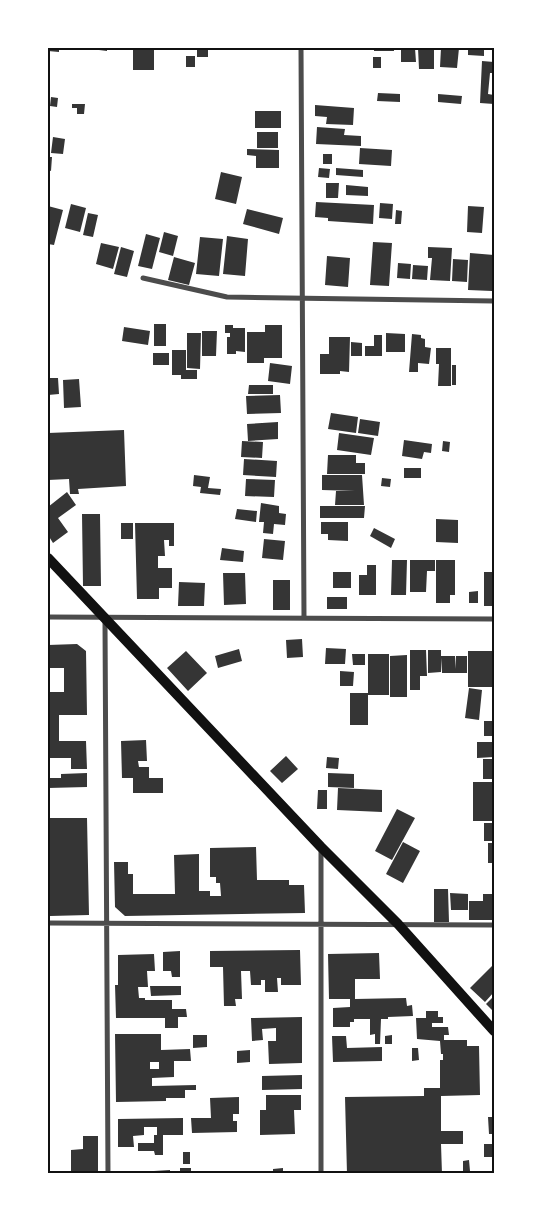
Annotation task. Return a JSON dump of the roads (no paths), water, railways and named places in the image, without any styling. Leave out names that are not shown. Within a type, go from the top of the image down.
[{"type":"main road","points":[[48,558],[321,847],[398,924],[494,1031]]},
{"type":"street","points":[[301,48],[304,618]]},
{"type":"street","points":[[143,278],[227,297],[494,301]]},
{"type":"street","points":[[48,617],[494,619]]},
{"type":"street","points":[[105,618],[108,1174]]},
{"type":"street","points":[[320,1174],[321,847]]},
{"type":"street","points":[[48,924],[494,925]]}]
